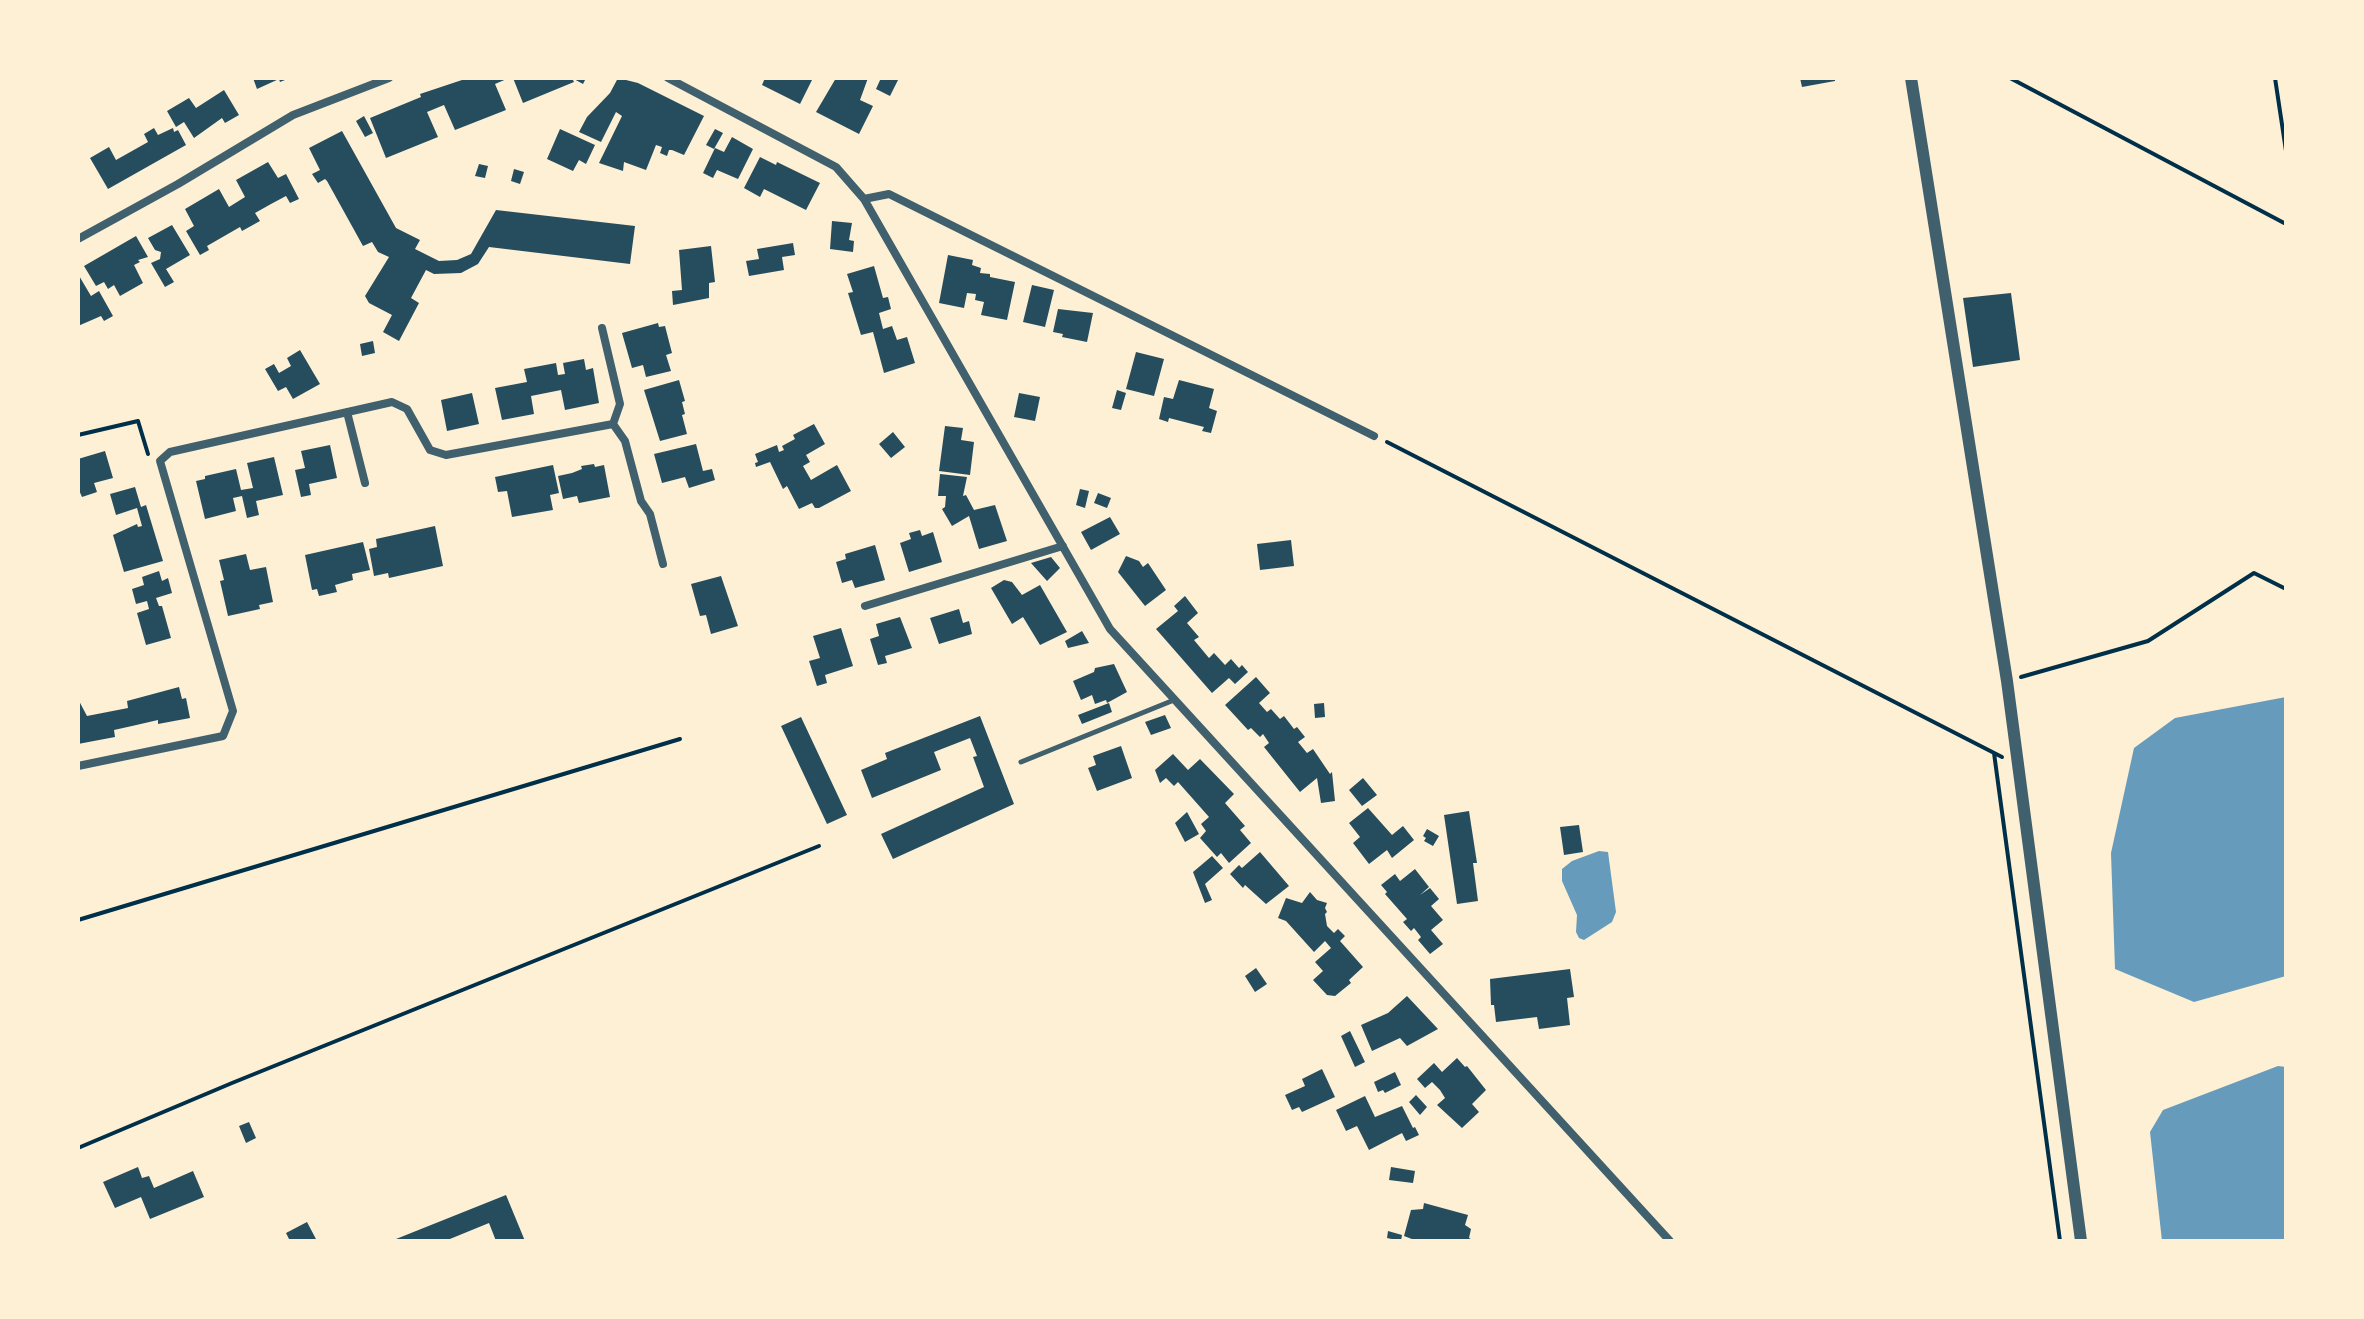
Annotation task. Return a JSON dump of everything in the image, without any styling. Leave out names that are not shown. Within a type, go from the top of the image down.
[{"type":"street","points":[[78,239],[293,115],[389,78]]},
{"type":"street","points":[[668,78],[836,167],[864,199],[1110,629],[1670,1241]]},
{"type":"street","points":[[1911,78],[2007,681],[2081,1241]]},
{"type":"street","points":[[864,199],[889,194],[1374,436]]},
{"type":"street","points":[[602,328],[620,404],[613,424]]},
{"type":"street","points":[[78,766],[223,736],[233,711],[160,461],[170,452],[392,402],[407,409],[430,450],[446,455],[613,424]]},
{"type":"street","points":[[347,412],[365,483]]},
{"type":"street","points":[[613,424],[625,441],[641,501],[650,514],[663,564]]},
{"type":"street","points":[[865,606],[1063,546]]},
{"type":"lane","points":[[1021,762],[1174,700]]},
{"type":"path","points":[[2010,78],[2286,224]]},
{"type":"path","points":[[2275,78],[2286,151]]},
{"type":"path","points":[[78,435],[138,421],[146,453],[160,461]]},
{"type":"path","points":[[1374,436],[2019,764]]},
{"type":"path","points":[[2007,681],[2148,641],[2254,573],[2286,589]]},
{"type":"path","points":[[78,920],[680,739]]},
{"type":"path","points":[[1994,753],[2060,1241]]},
{"type":"path","points":[[78,1148],[819,846]]},
{"type":"water","points":[[2286,697],[2286,976],[2194,1002],[2115,969],[2111,853],[2134,748],[2175,718]]},
{"type":"water","points":[[1599,851],[1608,852],[1616,912],[1612,922],[1584,940],[1576,932],[1577,915],[1562,881],[1562,869],[1572,861]]},
{"type":"water","points":[[2278,1066],[2286,1067],[2286,1241],[2162,1241],[2150,1132],[2163,1110]]},
{"type":"building","points":[[253,78],[290,78],[280,82],[279,79],[257,89]]},
{"type":"building","points":[[468,78],[509,78],[495,84],[506,110],[455,130],[444,105],[427,112],[438,137],[386,158],[370,118],[421,97],[420,94]]},
{"type":"building","points":[[513,78],[572,78],[574,82],[523,103]]},
{"type":"building","points":[[572,78],[586,78],[583,84]]},
{"type":"building","points":[[618,78],[638,83],[704,116],[684,155],[669,150],[667,156],[660,153],[662,147],[656,145],[646,170],[624,162],[623,171],[599,163],[622,116],[616,112],[601,142],[579,132]]},
{"type":"building","points":[[765,78],[813,78],[800,104],[762,85]]},
{"type":"building","points":[[836,78],[868,78],[860,100],[873,106],[859,134],[816,112]]},
{"type":"building","points":[[881,78],[899,78],[890,96],[876,89]]},
{"type":"building","points":[[1800,78],[1835,78],[1835,81],[1802,87]]},
{"type":"building","points":[[224,90],[239,115],[225,123],[222,118],[194,138],[184,122],[176,127],[167,111],[189,98],[196,108]]},
{"type":"building","points":[[364,116],[373,133],[365,137],[356,121]]},
{"type":"building","points":[[154,128],[158,135],[173,128],[174,132],[178,130],[186,145],[108,189],[90,158],[109,147],[116,160],[148,142],[144,134]]},
{"type":"building","points":[[560,129],[595,145],[586,164],[579,160],[573,171],[547,159]]},
{"type":"building","points":[[715,129],[723,133],[714,149],[706,145]]},
{"type":"building","points":[[342,131],[396,228],[420,240],[415,249],[439,261],[457,260],[471,254],[496,210],[635,226],[630,264],[489,247],[478,264],[461,273],[434,274],[426,270],[411,298],[419,303],[399,341],[383,332],[392,315],[369,303],[365,296],[389,257],[378,252],[372,242],[363,246],[327,181],[318,183],[312,174],[320,170],[309,148]]},
{"type":"building","points":[[732,137],[753,149],[738,179],[717,170],[713,178],[703,173],[715,148],[724,152]]},
{"type":"building","points":[[760,157],[820,183],[806,210],[764,189],[760,197],[744,188]]},
{"type":"building","points":[[268,162],[278,178],[286,174],[299,199],[290,203],[286,196],[255,213],[260,221],[242,231],[240,227],[207,246],[209,250],[200,255],[186,231],[194,226],[185,209],[219,189],[229,207],[245,197],[236,180]]},
{"type":"building","points":[[479,164],[488,166],[485,178],[475,176]]},
{"type":"building","points":[[514,169],[524,172],[520,184],[511,181]]},
{"type":"building","points":[[832,221],[852,223],[849,240],[854,241],[853,252],[830,249]]},
{"type":"building","points":[[172,225],[190,255],[166,269],[174,282],[165,287],[151,263],[160,259],[161,252],[155,250],[148,238]]},
{"type":"building","points":[[136,236],[148,257],[134,265],[143,283],[120,296],[114,285],[108,289],[104,282],[96,286],[84,266]]},
{"type":"building","points":[[793,243],[795,255],[782,257],[784,270],[749,276],[746,261],[759,259],[757,249]]},
{"type":"building","points":[[711,246],[715,282],[709,283],[709,298],[673,305],[672,291],[682,290],[679,250]]},
{"type":"building","points":[[948,255],[973,260],[972,265],[981,268],[980,273],[1015,282],[1007,320],[981,315],[984,302],[975,300],[976,294],[967,293],[964,308],[939,303]]},
{"type":"building","points":[[874,266],[883,298],[888,297],[891,309],[879,313],[883,329],[892,326],[897,340],[907,337],[915,363],[884,373],[873,332],[861,335],[848,293],[853,292],[847,274]]},
{"type":"building","points":[[78,274],[91,296],[99,291],[113,316],[104,321],[101,316],[78,326]]},
{"type":"building","points":[[1032,285],[1054,290],[1045,327],[1023,322]]},
{"type":"building","points":[[2011,293],[2020,360],[1973,367],[1963,298]]},
{"type":"building","points":[[1058,309],[1093,313],[1087,342],[1053,332]]},
{"type":"building","points":[[658,323],[659,327],[665,326],[672,353],[666,355],[671,371],[646,377],[643,365],[632,368],[622,333]]},
{"type":"building","points":[[373,341],[375,353],[362,356],[360,344]]},
{"type":"building","points":[[300,350],[320,384],[293,399],[286,387],[278,391],[265,369],[274,364],[279,373],[291,366],[287,358]]},
{"type":"building","points":[[1136,352],[1164,359],[1154,396],[1126,389]]},
{"type":"building","points":[[584,359],[586,370],[593,368],[599,403],[565,410],[561,390],[531,396],[534,414],[502,420],[495,388],[527,382],[524,369],[556,363],[558,375],[565,374],[563,363]]},
{"type":"building","points":[[679,380],[685,401],[682,402],[685,414],[682,415],[687,434],[660,441],[644,390]]},
{"type":"building","points":[[1179,380],[1214,389],[1209,408],[1217,411],[1211,433],[1202,431],[1204,427],[1169,418],[1168,422],[1159,419],[1164,397],[1173,399]]},
{"type":"building","points":[[1117,390],[1126,393],[1121,410],[1112,408]]},
{"type":"building","points":[[472,393],[479,424],[447,431],[441,400]]},
{"type":"building","points":[[1019,393],[1040,397],[1035,421],[1014,417]]},
{"type":"building","points":[[814,424],[825,444],[806,455],[810,462],[803,466],[811,480],[837,465],[851,491],[819,508],[812,503],[799,509],[787,486],[783,489],[770,462],[756,467],[755,454],[777,445],[779,452],[784,450],[782,446],[795,439],[793,435]]},
{"type":"building","points":[[945,426],[963,428],[961,440],[974,442],[970,475],[939,471]]},
{"type":"building","points":[[893,432],[905,447],[891,458],[879,444]]},
{"type":"building","points":[[696,444],[703,471],[712,469],[715,480],[689,488],[685,477],[662,483],[654,454]]},
{"type":"building","points":[[330,445],[337,478],[309,484],[311,495],[301,497],[295,470],[305,468],[301,451]]},
{"type":"building","points":[[105,451],[113,478],[94,483],[97,492],[82,497],[78,488],[78,459]]},
{"type":"building","points":[[274,457],[283,495],[256,501],[259,515],[247,518],[242,496],[233,498],[236,511],[205,519],[196,481],[236,469],[241,490],[253,488],[247,463]]},
{"type":"building","points":[[594,464],[595,467],[604,465],[610,497],[579,503],[577,496],[563,499],[558,476]]},
{"type":"building","points":[[553,465],[559,493],[550,495],[553,510],[512,517],[507,491],[498,492],[495,477]]},
{"type":"building","points":[[940,474],[967,477],[963,496],[966,495],[974,510],[995,505],[1007,541],[979,549],[969,516],[952,526],[942,509],[946,496],[938,496]]},
{"type":"building","points":[[135,487],[141,507],[146,505],[163,561],[124,572],[113,535],[137,524],[138,527],[142,526],[137,508],[116,515],[110,494]]},
{"type":"building","points":[[1080,489],[1089,491],[1085,508],[1076,505]]},
{"type":"building","points":[[1098,493],[1111,498],[1107,508],[1094,503]]},
{"type":"building","points":[[1110,517],[1120,534],[1091,550],[1081,532]]},
{"type":"building","points":[[435,526],[443,566],[389,578],[388,573],[374,576],[369,549],[377,547],[376,539]]},
{"type":"building","points":[[920,530],[922,536],[933,532],[942,562],[909,572],[900,543],[911,539],[909,533]]},
{"type":"building","points":[[1291,540],[1294,566],[1260,570],[1257,544]]},
{"type":"building","points":[[363,542],[370,570],[352,574],[353,580],[335,585],[337,592],[319,596],[317,589],[312,590],[305,555]]},
{"type":"building","points":[[875,545],[885,580],[855,588],[852,580],[842,583],[836,562],[846,559],[845,554]]},
{"type":"building","points":[[246,554],[250,570],[266,567],[273,602],[259,605],[260,609],[228,616],[219,560]]},
{"type":"building","points":[[1126,556],[1139,561],[1143,567],[1148,563],[1166,590],[1145,606],[1118,572]]},
{"type":"building","points":[[1051,557],[1060,568],[1047,581],[1031,563]]},
{"type":"building","points":[[159,571],[162,581],[168,578],[172,593],[156,598],[162,606],[171,638],[146,645],[137,613],[149,609],[147,601],[136,604],[132,589],[144,585],[142,577]]},
{"type":"building","points":[[721,576],[738,626],[711,634],[706,615],[700,616],[691,584]]},
{"type":"building","points":[[1004,580],[1012,582],[1022,595],[1040,585],[1067,632],[1040,645],[1023,617],[1012,624],[991,588]]},
{"type":"building","points":[[1185,596],[1198,613],[1187,623],[1199,637],[1194,640],[1209,658],[1214,653],[1225,665],[1231,659],[1248,672],[1235,684],[1229,678],[1212,693],[1156,629],[1178,611],[1174,606]]},
{"type":"building","points":[[959,609],[963,623],[969,621],[972,634],[939,644],[930,618]]},
{"type":"building","points":[[900,617],[912,648],[885,656],[887,663],[878,665],[870,639],[879,636],[876,624]]},
{"type":"building","points":[[841,628],[853,666],[825,675],[827,683],[817,686],[809,661],[820,658],[813,636]]},
{"type":"building","points":[[1082,631],[1089,643],[1068,648],[1065,641]]},
{"type":"building","points":[[1114,664],[1127,692],[1107,703],[1106,700],[1095,704],[1092,695],[1081,700],[1073,681],[1094,672],[1095,668]]},
{"type":"building","points":[[1256,677],[1270,693],[1259,703],[1267,712],[1271,709],[1280,719],[1284,716],[1294,729],[1297,727],[1305,737],[1298,742],[1307,753],[1313,749],[1330,774],[1332,772],[1335,801],[1321,803],[1317,778],[1300,792],[1264,747],[1269,743],[1263,734],[1260,737],[1251,728],[1248,730],[1225,705]]},
{"type":"building","points":[[179,687],[182,699],[186,698],[190,718],[158,724],[158,720],[114,730],[115,737],[78,744],[78,699],[87,716],[128,708],[127,701]]},
{"type":"building","points":[[1109,703],[1112,712],[1082,724],[1078,715]]},
{"type":"building","points":[[1324,703],[1325,717],[1315,718],[1314,704]]},
{"type":"building","points":[[1165,715],[1171,728],[1151,735],[1145,722]]},
{"type":"building","points":[[980,716],[1014,804],[893,859],[881,834],[984,787],[973,757],[977,756],[970,738],[934,752],[941,770],[872,798],[861,770],[887,759],[885,753]]},
{"type":"building","points":[[801,717],[847,815],[827,824],[781,726]]},
{"type":"building","points":[[1121,746],[1132,778],[1097,791],[1088,768],[1096,765],[1093,756]]},
{"type":"building","points":[[1173,754],[1188,770],[1200,759],[1234,794],[1225,803],[1245,826],[1240,830],[1251,843],[1229,863],[1221,853],[1217,857],[1200,838],[1206,831],[1201,824],[1209,817],[1178,782],[1174,786],[1166,778],[1160,783],[1155,770]]},
{"type":"building","points":[[1363,778],[1377,795],[1362,806],[1349,790]]},
{"type":"building","points":[[1368,808],[1392,835],[1403,826],[1414,840],[1392,858],[1387,850],[1369,864],[1353,843],[1360,837],[1349,823]]},
{"type":"building","points":[[1469,811],[1477,863],[1473,863],[1478,901],[1457,904],[1444,815]]},
{"type":"building","points":[[1187,812],[1199,834],[1185,842],[1175,823]]},
{"type":"building","points":[[1579,825],[1583,852],[1564,855],[1560,827]]},
{"type":"building","points":[[1427,829],[1439,836],[1433,846],[1424,841]]},
{"type":"building","points":[[1260,852],[1289,886],[1266,904],[1245,885],[1243,888],[1230,874]]},
{"type":"building","points":[[1212,856],[1223,868],[1205,884],[1212,900],[1205,903],[1193,872]]},
{"type":"building","points":[[1415,869],[1429,887],[1420,895],[1430,888],[1439,899],[1431,906],[1443,920],[1431,930],[1443,944],[1430,954],[1418,940],[1421,937],[1414,928],[1411,931],[1403,922],[1407,919],[1381,885],[1395,874],[1400,881]]},
{"type":"building","points":[[1310,892],[1317,900],[1327,903],[1327,926],[1334,933],[1338,929],[1345,936],[1340,941],[1363,967],[1349,980],[1351,983],[1335,996],[1327,995],[1313,980],[1323,971],[1315,962],[1331,948],[1325,941],[1314,952],[1286,921],[1278,918],[1286,898],[1302,903]]},
{"type":"building","points":[[1256,968],[1267,984],[1255,992],[1245,976]]},
{"type":"building","points":[[1570,969],[1574,997],[1567,998],[1570,1025],[1539,1029],[1537,1017],[1496,1022],[1494,1005],[1491,1005],[1490,979]]},
{"type":"building","points":[[1407,996],[1438,1029],[1407,1046],[1400,1038],[1372,1051],[1361,1025],[1388,1013]]},
{"type":"building","points":[[1350,1031],[1365,1062],[1355,1067],[1341,1036]]},
{"type":"building","points":[[1457,1058],[1486,1090],[1472,1104],[1479,1112],[1462,1128],[1437,1105],[1445,1098],[1440,1090],[1432,1082],[1425,1088],[1417,1079],[1434,1063],[1442,1072]]},
{"type":"building","points":[[1322,1069],[1335,1097],[1302,1112],[1299,1107],[1292,1110],[1285,1095],[1305,1086],[1302,1079]]},
{"type":"building","points":[[1395,1072],[1401,1085],[1385,1093],[1383,1090],[1378,1092],[1374,1082]]},
{"type":"building","points":[[1416,1095],[1427,1107],[1420,1115],[1409,1102]]},
{"type":"building","points":[[1365,1096],[1375,1117],[1402,1106],[1419,1135],[1406,1141],[1402,1133],[1369,1150],[1357,1126],[1346,1131],[1336,1110]]},
{"type":"building","points":[[249,1122],[256,1138],[246,1143],[239,1126]]},
{"type":"building","points":[[138,1167],[142,1178],[149,1176],[154,1188],[193,1171],[204,1197],[150,1219],[141,1197],[115,1208],[103,1182]]},
{"type":"building","points":[[1391,1167],[1415,1171],[1413,1183],[1389,1180]]},
{"type":"building","points":[[506,1195],[525,1241],[496,1241],[489,1223],[445,1241],[391,1241]]},
{"type":"building","points":[[1424,1203],[1468,1215],[1465,1225],[1471,1229],[1469,1238],[1475,1241],[1417,1241],[1404,1236],[1411,1210],[1423,1209]]},
{"type":"building","points":[[307,1222],[317,1241],[290,1241],[286,1233]]},
{"type":"building","points":[[1388,1231],[1402,1235],[1401,1241],[1387,1238]]}]
